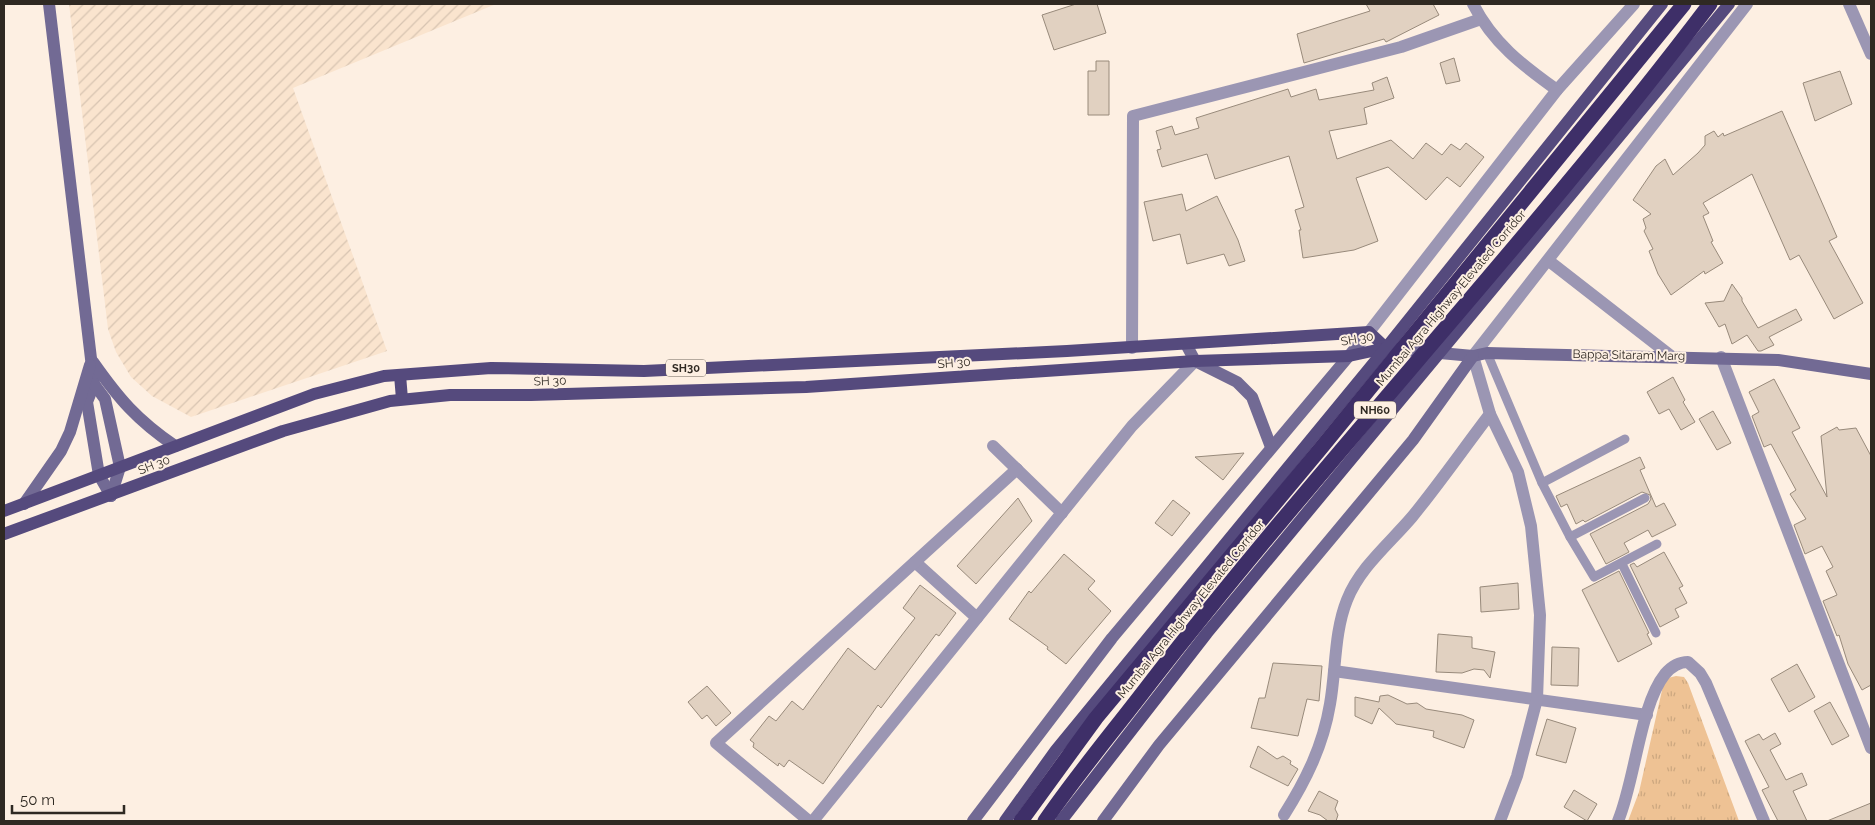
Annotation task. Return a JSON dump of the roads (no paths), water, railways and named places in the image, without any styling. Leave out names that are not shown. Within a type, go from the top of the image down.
[{"type":"highway","name":"Mumbai Agra Highway Elevated Corridor","points":[[1021,821],[1096,718],[1684,4]]},
{"type":"highway","name":"Mumbai Agra Highway Elevated Corridor","points":[[1045,821],[1198,622],[1518,242],[1710,4]]},
{"type":"main road","points":[[1006,821],[1056,750],[1386,348],[1662,4]]},
{"type":"main road","points":[[1061,821],[1207,633],[1729,4]]},
{"type":"main road","name":"SH 30","points":[[4,512],[314,394],[384,376],[490,368],[644,371],[1132,348],[1369,332],[1386,348]]},
{"type":"main road","name":"SH 30","points":[[4,534],[283,431],[390,400],[450,395],[530,395],[806,387],[1195,361],[1349,356],[1386,348]]},
{"type":"main road","points":[[400,375],[402,400]]},
{"type":"street","points":[[49,4],[94,384],[87,402],[98,475],[111,496]]},
{"type":"street","points":[[1473,4],[1481,19],[1514,59],[1557,90]]},
{"type":"street","points":[[973,821],[1112,638],[1369,332],[1557,90],[1634,4]]},
{"type":"street","points":[[1103,821],[1159,745],[1413,440],[1473,356],[1549,261],[1747,4]]},
{"type":"street","points":[[1849,4],[1871,54]]},
{"type":"street","points":[[1132,348],[1133,116],[1401,47],[1481,19]]},
{"type":"street","points":[[1549,261],[1671,356]]},
{"type":"street","points":[[1186,344],[1195,361],[1237,382],[1252,397],[1271,447]]},
{"type":"street","name":"Bappa Sitaram Marg","points":[[1386,348],[1473,356],[1487,353],[1721,357],[1778,360],[1871,374]]},
{"type":"street","points":[[1473,356],[1490,414],[1518,472],[1531,526],[1540,615],[1537,699],[1517,776],[1500,821]]},
{"type":"street","points":[[1721,357],[1871,748]]},
{"type":"street","points":[[91,360],[133,414],[146,426],[175,446]]},
{"type":"street","points":[[24,504],[61,451],[70,432],[91,360]]},
{"type":"street","points":[[1017,469],[716,743],[811,821],[1132,426],[1195,361]]},
{"type":"street","points":[[94,384],[106,399],[120,467],[111,496]]},
{"type":"street","points":[[1284,819],[1305,782],[1323,737],[1342,621],[1351,590],[1361,574],[1412,516],[1490,414]]},
{"type":"street","points":[[993,446],[1062,513]]},
{"type":"street","points":[[915,562],[977,618]]},
{"type":"street","points":[[1618,821],[1636,765],[1647,715],[1659,683],[1670,669],[1683,662],[1688,662],[1694,666],[1706,683],[1764,821]]},
{"type":"street","points":[[1334,671],[1647,715]]},
{"type":"lane","points":[[1487,353],[1542,483],[1570,537],[1594,577],[1657,544]]},
{"type":"lane","points":[[1542,483],[1625,439]]},
{"type":"lane","points":[[1570,537],[1645,498]]},
{"type":"lane","points":[[1622,564],[1656,633]]}]
